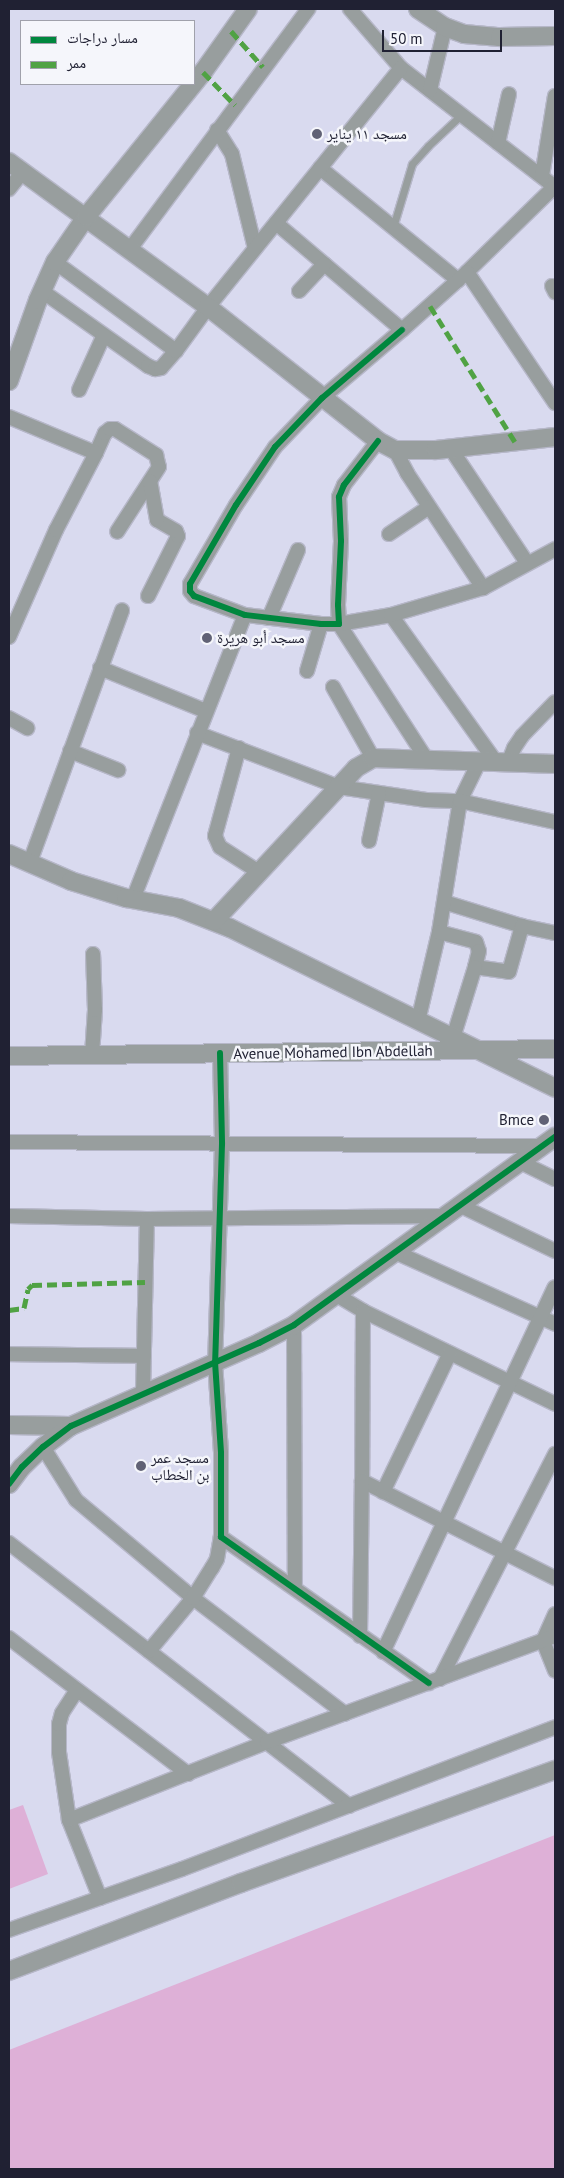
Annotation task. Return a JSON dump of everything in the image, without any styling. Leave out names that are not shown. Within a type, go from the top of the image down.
[{"type":"street","points":[[195,82],[248,9]]},
{"type":"street","points":[[130,249],[308,9]]},
{"type":"street","points":[[350,9],[401,68],[555,187],[462,276],[322,398],[275,447],[236,505],[190,584],[190,591],[194,596],[245,615],[321,624],[339,624],[392,615],[483,588],[555,549]]},
{"type":"street","points":[[418,9],[444,27],[476,36],[555,36]]},
{"type":"street","points":[[430,90],[444,27]]},
{"type":"street","points":[[42,291],[155,369],[161,368],[176,351],[208,306],[401,68]]},
{"type":"street","points":[[9,381],[42,291],[55,262],[86,217],[193,85]]},
{"type":"street","points":[[498,143],[509,94]]},
{"type":"street","points":[[542,176],[555,96]]},
{"type":"street","points":[[217,130],[232,154],[255,248]]},
{"type":"street","points":[[9,189],[16,167],[208,306],[322,398],[378,441],[395,450],[452,449],[555,437]]},
{"type":"street","points":[[320,168],[393,228],[462,276],[555,403]]},
{"type":"street","points":[[276,223],[402,330]]},
{"type":"street","points":[[55,262],[176,351]]},
{"type":"street","points":[[299,291],[324,264]]},
{"type":"street","points":[[79,390],[104,335]]},
{"type":"street","points":[[9,417],[96,453]]},
{"type":"street","points":[[9,638],[56,530],[106,433],[110,429],[115,429],[156,455],[159,467],[117,532]]},
{"type":"street","points":[[378,441],[344,485],[339,497],[341,541],[339,624],[427,760]]},
{"type":"street","points":[[452,449],[527,563]]},
{"type":"street","points":[[395,450],[429,507],[483,588]]},
{"type":"street","points":[[148,596],[178,536],[176,531],[157,520],[150,482]]},
{"type":"street","points":[[389,534],[429,507]]},
{"type":"street","points":[[270,618],[298,550]]},
{"type":"street","points":[[30,862],[122,610]]},
{"type":"street","points":[[133,899],[245,615]]},
{"type":"street","points":[[392,615],[494,762]]},
{"type":"street","points":[[308,671],[321,624]]},
{"type":"street","points":[[100,668],[206,711]]},
{"type":"street","points":[[333,687],[373,758]]},
{"type":"street","points":[[418,1021],[444,902],[460,801],[494,762],[514,748],[522,736],[555,702]]},
{"type":"street","points":[[9,718],[27,728]]},
{"type":"street","points":[[197,733],[339,787],[426,800],[460,801],[555,822]]},
{"type":"street","points":[[239,748],[214,836],[220,847],[259,872]]},
{"type":"street","points":[[70,750],[118,770]]},
{"type":"street","points":[[214,921],[356,768],[373,758],[555,764]]},
{"type":"street","points":[[369,842],[379,793]]},
{"type":"street","points":[[9,858],[30,862],[71,881],[133,899],[179,908],[214,921],[555,1088]]},
{"type":"street","points":[[444,902],[522,926],[555,933]]},
{"type":"street","points":[[475,967],[509,972],[522,926]]},
{"type":"street","points":[[438,932],[476,942],[479,951],[453,1038]]},
{"type":"street","points":[[92,1055],[95,1010],[93,954]]},
{"type":"street","name":"Avenue Mohamed Ibn Abdellah","points":[[9,1056],[555,1049]]},
{"type":"street","points":[[149,1651],[192,1598],[217,1558],[221,1537],[220,1454],[215,1362],[222,1144],[220,1053]]},
{"type":"street","points":[[9,1142],[222,1144],[549,1141]]},
{"type":"street","points":[[9,1484],[22,1467],[43,1447],[71,1426],[294,1325],[549,1141]]},
{"type":"street","points":[[520,1162],[555,1179]]},
{"type":"street","points":[[461,1206],[555,1251]]},
{"type":"street","points":[[9,1216],[147,1219],[444,1216]]},
{"type":"street","points":[[143,1393],[147,1219]]},
{"type":"street","points":[[395,1252],[555,1324]]},
{"type":"street","points":[[383,1652],[555,1287]]},
{"type":"street","points":[[335,1294],[364,1311],[555,1404]]},
{"type":"street","points":[[360,1636],[364,1311]]},
{"type":"street","points":[[294,1325],[295,1586]]},
{"type":"street","points":[[383,1492],[450,1353]]},
{"type":"street","points":[[9,1354],[144,1356]]},
{"type":"street","points":[[9,1425],[71,1426]]},
{"type":"street","points":[[43,1447],[76,1500],[192,1598],[345,1714]]},
{"type":"street","points":[[434,1681],[506,1554],[555,1454]]},
{"type":"street","points":[[362,1481],[555,1578]]},
{"type":"street","points":[[221,1537],[295,1586],[383,1652],[434,1681]]},
{"type":"street","points":[[9,1543],[349,1806]]},
{"type":"street","points":[[555,1614],[549,1639],[555,1671]]},
{"type":"street","points":[[9,1638],[188,1774]]},
{"type":"street","points":[[70,1820],[267,1742],[549,1639]]},
{"type":"street","points":[[77,1690],[62,1713],[59,1724],[59,1752],[70,1820],[100,1898]]},
{"type":"street","points":[[9,1930],[349,1806],[555,1727]]},
{"type":"street","points":[[9,1971],[241,1883],[555,1770]]},
{"type":"lane","points":[[393,228],[412,164],[428,146],[462,115]]},
{"type":"shaded area","points":[[23,1805],[48,1874],[9,1889],[9,1810]]},
{"type":"shaded area","points":[[555,1835],[555,2169],[9,2169],[9,2050]]},
{"type":"marked path","points":[[231,31],[263,67]]},
{"type":"marked path","points":[[203,72],[235,105]]},
{"type":"marked path","points":[[430,306],[515,442]]},
{"type":"marked path","points":[[9,1310],[24,1308],[28,1289],[32,1285],[145,1282]]},
{"type":"cycle path","points":[[378,441],[344,485],[339,497],[341,541],[339,624],[321,624],[245,615],[194,596],[190,591],[190,584],[236,505],[275,447],[322,398],[402,330]]},
{"type":"cycle path","points":[[220,1053],[222,1144],[215,1362],[221,1453],[221,1537],[429,1683]]},
{"type":"cycle path","points":[[9,1484],[22,1467],[43,1447],[71,1426],[259,1343],[294,1325],[555,1137]]},
{"type":"place","name":"مسجد ١١ يناير","points":[[317,134]]},
{"type":"place","name":"مسجد أبو هريرة","points":[[207,638]]},
{"type":"place","name":"Bmce","points":[[544,1120]]},
{"type":"place","name":"مسجد عمر بن الخطاب","points":[[141,1466]]}]
